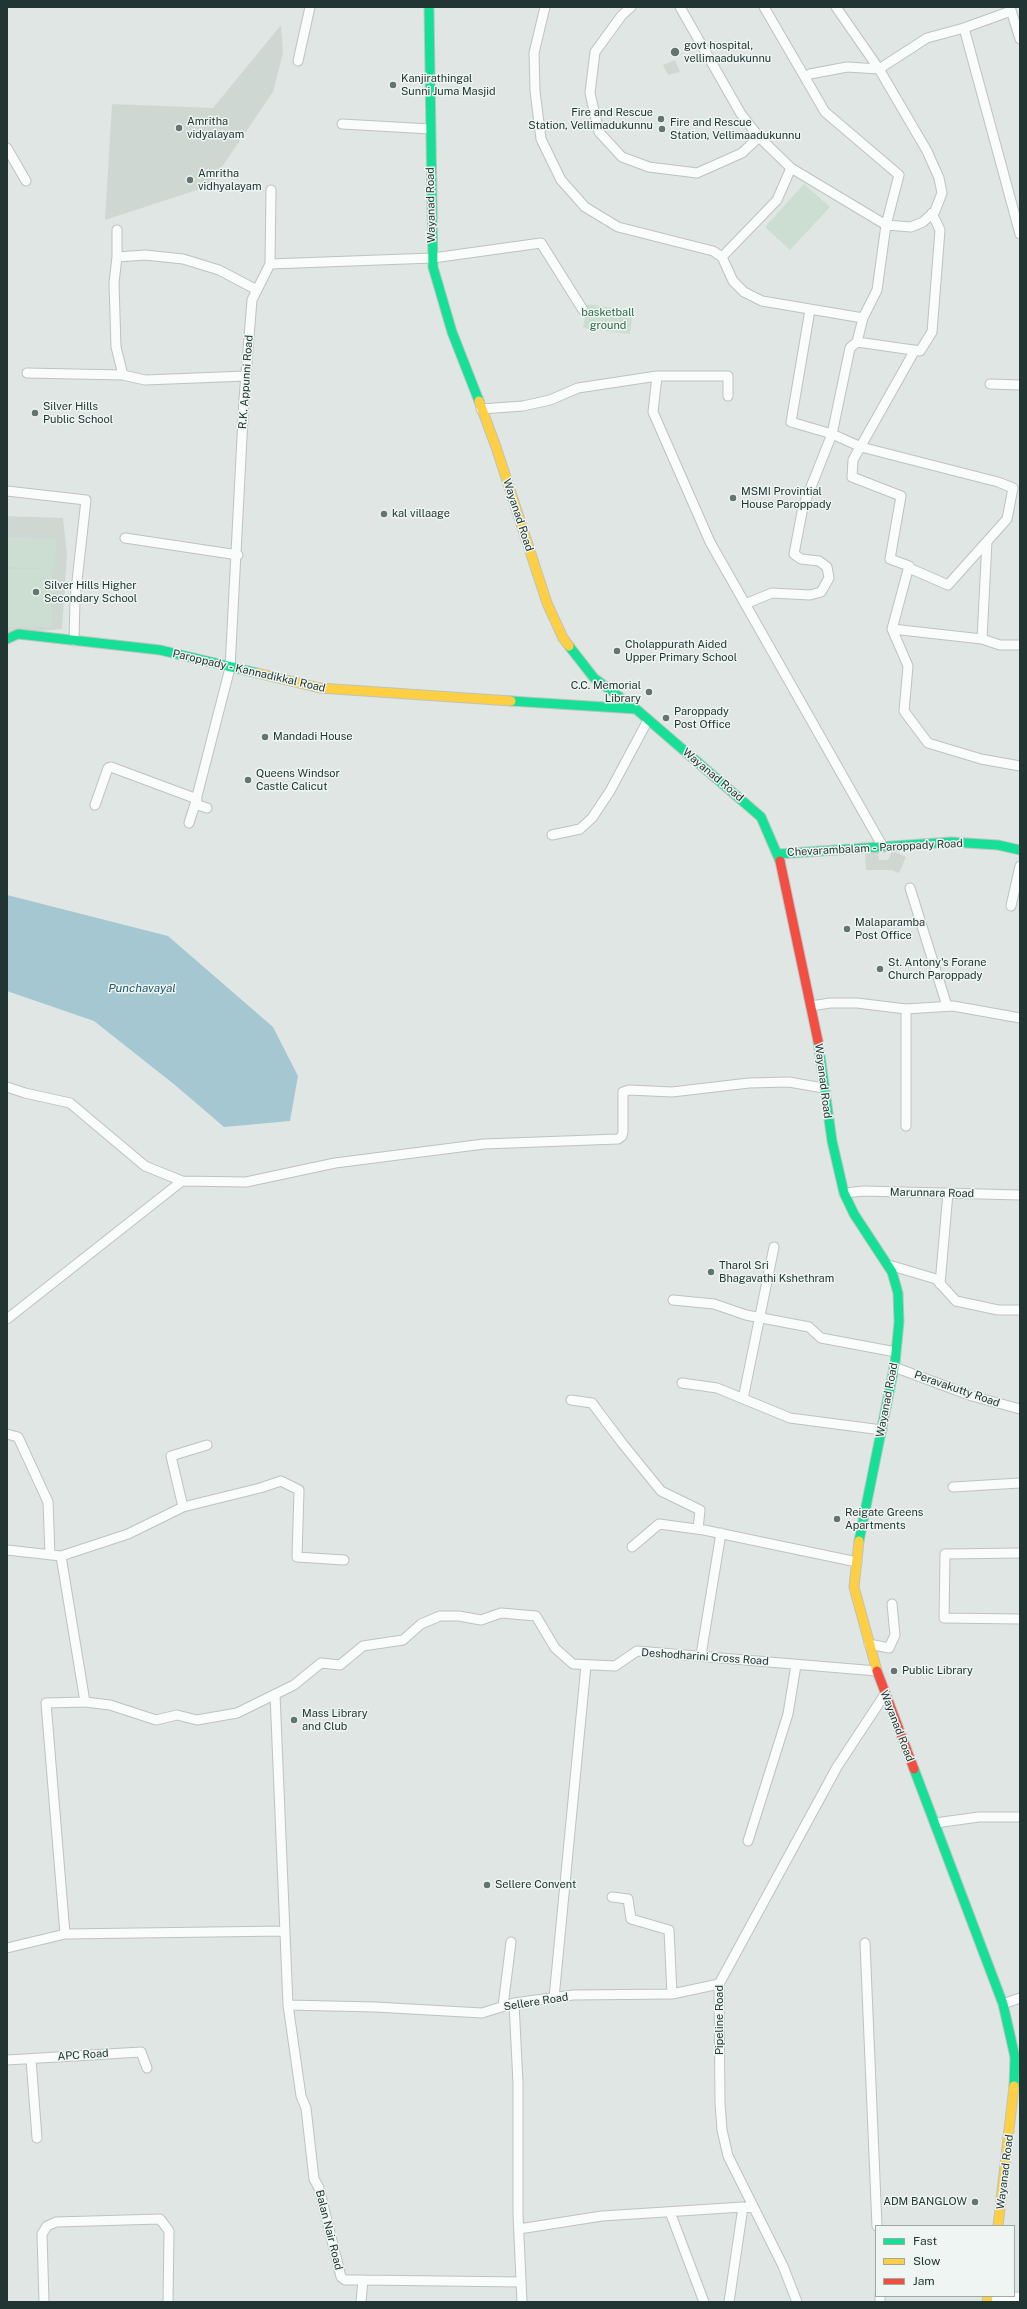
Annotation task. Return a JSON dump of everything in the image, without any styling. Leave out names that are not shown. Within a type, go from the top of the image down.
[{"type":"main road","name":"Wayanad Road","points":[[429,7],[430,239],[433,258],[452,332],[498,455],[547,603],[564,638],[594,678],[636,709],[761,817],[778,854],[817,1033],[823,1088],[836,1165],[844,1193],[854,1214],[892,1272],[898,1293],[899,1322],[894,1368],[856,1562],[854,1587],[869,1644],[885,1694],[1003,2004],[1015,2057],[1017,2078],[998,2225]]},
{"type":"main road","name":"Paroppady - Kannadikkal Road","points":[[7,639],[18,634],[160,650],[230,668],[320,688],[636,709]]},
{"type":"main road","name":"Chevarambalam - Paroppady Road","points":[[778,854],[951,842],[998,845],[1020,850]]},
{"type":"street","points":[[298,61],[310,7]]},
{"type":"street","points":[[545,7],[534,53],[535,92],[541,139],[561,180],[585,207],[618,227],[713,251],[722,257],[733,281],[744,292],[762,301],[864,318]]},
{"type":"street","points":[[631,7],[622,15],[595,52],[590,93],[598,132],[622,157],[649,167],[697,173],[742,153],[759,137]]},
{"type":"street","points":[[680,7],[741,114],[759,137],[791,168],[886,225],[911,227],[923,222],[932,213],[942,193],[939,178],[927,151],[879,69],[836,7]]},
{"type":"street","points":[[745,604],[772,593],[810,595],[821,592],[829,578],[827,567],[819,561],[802,559],[794,554],[803,507],[832,434],[850,348],[858,342],[864,318],[877,290],[886,225],[900,175],[825,112],[764,7]]},
{"type":"street","points":[[805,77],[810,74],[847,67],[879,69],[927,38],[964,28],[1010,9],[1020,39]]},
{"type":"street","points":[[964,28],[1020,234]]},
{"type":"street","points":[[342,124],[430,129]]},
{"type":"street","points":[[7,148],[26,181]]},
{"type":"street","points":[[722,257],[777,200],[791,168]]},
{"type":"street","points":[[271,190],[270,264],[433,258],[541,243],[583,310]]},
{"type":"street","points":[[858,342],[920,351],[932,332],[940,230],[932,213]]},
{"type":"street","points":[[117,230],[117,257],[114,282],[116,348],[123,375]]},
{"type":"street","points":[[117,257],[144,255],[182,259],[219,270],[257,290]]},
{"type":"street","name":"R.K. Appunni Road","points":[[189,823],[230,668],[238,554],[246,376],[252,300],[270,264]]},
{"type":"street","points":[[810,310],[791,422],[832,434],[860,447],[998,482],[1013,488],[1007,519],[948,585],[909,568],[909,566],[890,559],[901,496],[852,477],[853,460],[860,447],[915,350]]},
{"type":"street","points":[[27,374],[123,375],[145,380],[246,376]]},
{"type":"street","points":[[481,409],[523,406],[550,400],[578,388],[657,376],[728,376],[728,396]]},
{"type":"street","points":[[657,376],[654,412],[710,542],[883,846]]},
{"type":"street","points":[[990,384],[1020,385]]},
{"type":"street","points":[[7,491],[86,500],[75,599],[74,640]]},
{"type":"street","points":[[125,538],[238,554]]},
{"type":"street","points":[[982,639],[987,541]]},
{"type":"street","points":[[909,568],[892,629],[908,666],[904,711],[928,743],[981,759],[1020,766]]},
{"type":"street","points":[[892,629],[982,639],[1000,645],[1020,645]]},
{"type":"street","points":[[552,835],[580,829],[592,818],[610,791],[648,720]]},
{"type":"street","points":[[95,805],[108,768],[111,767],[196,801],[207,808]]},
{"type":"street","points":[[1011,906],[1020,866]]},
{"type":"street","points":[[910,888],[947,1006]]},
{"type":"street","points":[[811,1006],[830,1003],[906,1009],[947,1006],[1020,1018]]},
{"type":"street","points":[[906,1009],[906,1126]]},
{"type":"street","points":[[7,1087],[70,1103],[145,1166],[182,1180],[246,1182],[335,1164],[484,1144],[618,1138],[622,1136],[623,1132],[623,1092],[629,1090],[672,1092],[749,1083],[789,1082],[823,1088]]},
{"type":"street","points":[[7,1318],[182,1180]]},
{"type":"street","name":"Marunnara Road","points":[[844,1193],[864,1191],[1020,1194]]},
{"type":"street","points":[[940,1284],[948,1193]]},
{"type":"street","points":[[743,1399],[774,1247]]},
{"type":"street","points":[[887,1264],[936,1279],[956,1301],[998,1310],[1020,1310]]},
{"type":"street","points":[[673,1300],[714,1304],[760,1318],[809,1327],[821,1338],[896,1352]]},
{"type":"street","name":"Peravakutty Road","points":[[894,1368],[972,1396],[1020,1409]]},
{"type":"street","points":[[682,1384],[717,1388],[790,1418],[882,1430]]},
{"type":"street","points":[[571,1400],[592,1403],[622,1443],[661,1490],[700,1510],[698,1529]]},
{"type":"street","points":[[7,1434],[18,1437],[48,1502],[50,1555]]},
{"type":"street","points":[[183,1507],[171,1456],[207,1445]]},
{"type":"street","points":[[7,1550],[61,1556],[128,1534],[183,1507],[260,1488],[281,1481],[300,1490],[297,1557],[344,1560]]},
{"type":"street","points":[[953,1487],[1020,1483]]},
{"type":"street","points":[[632,1547],[659,1524],[721,1533],[856,1562]]},
{"type":"street","points":[[701,1655],[721,1533]]},
{"type":"street","points":[[1020,1553],[945,1554],[944,1618],[1020,1619]]},
{"type":"street","points":[[61,1556],[85,1702]]},
{"type":"street","points":[[869,1644],[889,1648],[895,1635],[892,1604]]},
{"type":"street","name":"Deshodharini Cross Road","points":[[65,1934],[46,1703],[85,1702],[110,1705],[156,1720],[177,1715],[197,1720],[236,1713],[294,1685],[321,1663],[340,1666],[363,1646],[403,1640],[421,1624],[440,1616],[459,1616],[481,1620],[501,1613],[536,1616],[556,1648],[573,1664],[615,1666],[637,1651],[701,1655],[796,1665],[877,1671]]},
{"type":"street","points":[[554,1998],[586,1665]]},
{"type":"street","points":[[748,1841],[788,1714],[796,1665]]},
{"type":"street","points":[[276,1694],[288,2005]]},
{"type":"street","name":"Pipeline Road","points":[[797,2302],[783,2266],[728,2156],[722,2130],[720,2104],[718,1984],[837,1767],[885,1694]]},
{"type":"street","points":[[935,1823],[979,1817],[1020,1817]]},
{"type":"street","points":[[612,1897],[628,1899],[630,1919],[669,1930],[672,1994]]},
{"type":"street","points":[[7,1948],[65,1934],[285,1931]]},
{"type":"street","points":[[503,2006],[511,1942]]},
{"type":"street","points":[[865,1943],[877,2225]]},
{"type":"street","name":"Sellere Road","points":[[288,2005],[330,2005],[482,2013],[514,2003],[573,1995],[672,1994],[718,1984]]},
{"type":"street","points":[[1003,2004],[1020,1998]]},
{"type":"street","points":[[514,2003],[518,2083],[519,2230],[522,2302]]},
{"type":"street","name":"Balan Nair Road","points":[[288,2005],[301,2096],[306,2108],[314,2179],[319,2188],[341,2277],[345,2280],[521,2282]]},
{"type":"street","name":"APC Road","points":[[7,2060],[141,2052],[147,2068]]},
{"type":"street","points":[[30,2059],[37,2138]]},
{"type":"street","points":[[729,2302],[743,2207]]},
{"type":"street","points":[[519,2230],[602,2216],[743,2207],[754,2208]]},
{"type":"street","points":[[670,2212],[704,2302]]},
{"type":"street","points":[[44,2302],[42,2234],[47,2226],[56,2222],[160,2219],[168,2231],[168,2302]]},
{"type":"street","points":[[361,2302],[363,2280]]},
{"type":"street","points":[[988,2298],[1020,2297]]},
{"type":"shaded area","name":"Amritha vidyalayam","points":[[281,25],[283,53],[273,92],[209,186],[105,220],[112,104],[213,108]]},
{"type":"shaded area","name":"govt hospital, vellimaadukunnu","points":[[676,45],[682,54],[671,57],[669,50]]},
{"type":"shaded area","points":[[675,60],[680,72],[668,75],[663,65]]},
{"type":"shaded area","name":"Silver Hills Higher Secondary School","points":[[7,516],[63,518],[67,554],[62,629],[7,634]]},
{"type":"shaded area","points":[[865,850],[878,850],[879,860],[888,860],[892,851],[906,857],[899,873],[891,870],[866,870]]},
{"type":"green space","points":[[804,184],[830,207],[790,250],[765,227]]},
{"type":"green space","name":"basketball ground","points":[[587,304],[633,311],[630,334],[583,328]]},
{"type":"green space","points":[[7,537],[56,539],[55,569],[7,567]]},
{"type":"green space","points":[[7,569],[52,569],[52,627],[7,627]]},
{"type":"water","name":"Punchavayal","points":[[7,895],[168,936],[273,1027],[298,1076],[290,1121],[224,1127],[175,1085],[94,1021],[7,991]]},
{"type":"traffic: fast","points":[[429,7],[433,267],[452,332],[479,401]]},
{"type":"traffic: fast","points":[[7,639],[18,634],[160,650],[257,673]]},
{"type":"traffic: fast","points":[[569,646],[594,678],[636,709],[761,817],[780,861]]},
{"type":"traffic: fast","points":[[511,701],[636,709]]},
{"type":"traffic: fast","points":[[778,854],[951,842],[998,845],[1020,850]]},
{"type":"traffic: fast","points":[[818,1041],[832,1141],[844,1193],[854,1214],[892,1272],[898,1293],[899,1322],[895,1363],[859,1541]]},
{"type":"traffic: fast","points":[[914,1769],[1003,2004],[1015,2057],[1014,2086]]},
{"type":"traffic: slow","points":[[479,401],[496,447],[547,603],[563,638],[569,646]]},
{"type":"traffic: slow","points":[[257,673],[320,688],[511,701]]},
{"type":"traffic: slow","points":[[859,1541],[854,1587],[877,1671]]},
{"type":"traffic: slow","points":[[998,2225],[1014,2086]]},
{"type":"traffic: slow","points":[[987,2302],[988,2297]]},
{"type":"traffic: jam","points":[[780,861],[818,1041]]},
{"type":"traffic: jam","points":[[877,1671],[914,1769]]},
{"type":"place","name":"govt hospital, vellimaadukunnu","points":[[675,52]]},
{"type":"place","name":"Kanjirathingal Sunni Juma Masjid","points":[[393,85]]},
{"type":"place","name":"Fire and Rescue Station, Vellimadukunnu","points":[[661,119]]},
{"type":"place","name":"Amritha vidyalayam","points":[[179,128]]},
{"type":"place","name":"Fire and Rescue Station, Vellimaadukunnu","points":[[662,129]]},
{"type":"place","name":"Amritha vidhyalayam","points":[[190,180]]},
{"type":"place","name":"Silver Hills Public School","points":[[35,413]]},
{"type":"place","name":"MSMI Provintial House Paroppady","points":[[733,498]]},
{"type":"place","name":"kal villaage","points":[[384,514]]},
{"type":"place","name":"Silver Hills Higher Secondary School","points":[[36,592]]},
{"type":"place","name":"Cholappurath Aided Upper Primary School","points":[[617,651]]},
{"type":"place","name":"C.C. Memorial Library","points":[[649,692]]},
{"type":"place","name":"Paroppady Post Office","points":[[666,718]]},
{"type":"place","name":"Mandadi House","points":[[265,737]]},
{"type":"place","name":"Queens Windsor Castle Calicut","points":[[248,780]]},
{"type":"place","name":"Malaparamba Post Office","points":[[847,929]]},
{"type":"place","name":"St. Antony's Forane Church Paroppady","points":[[880,969]]},
{"type":"place","name":"Tharol Sri Bhagavathi Kshethram","points":[[711,1272]]},
{"type":"place","name":"Reigate Greens Apartments","points":[[837,1519]]},
{"type":"place","name":"Public Library","points":[[894,1671]]},
{"type":"place","name":"Mass Library and Club","points":[[294,1720]]},
{"type":"place","name":"Sellere Convent","points":[[487,1885]]},
{"type":"place","name":"ADM BANGLOW","points":[[975,2202]]}]
